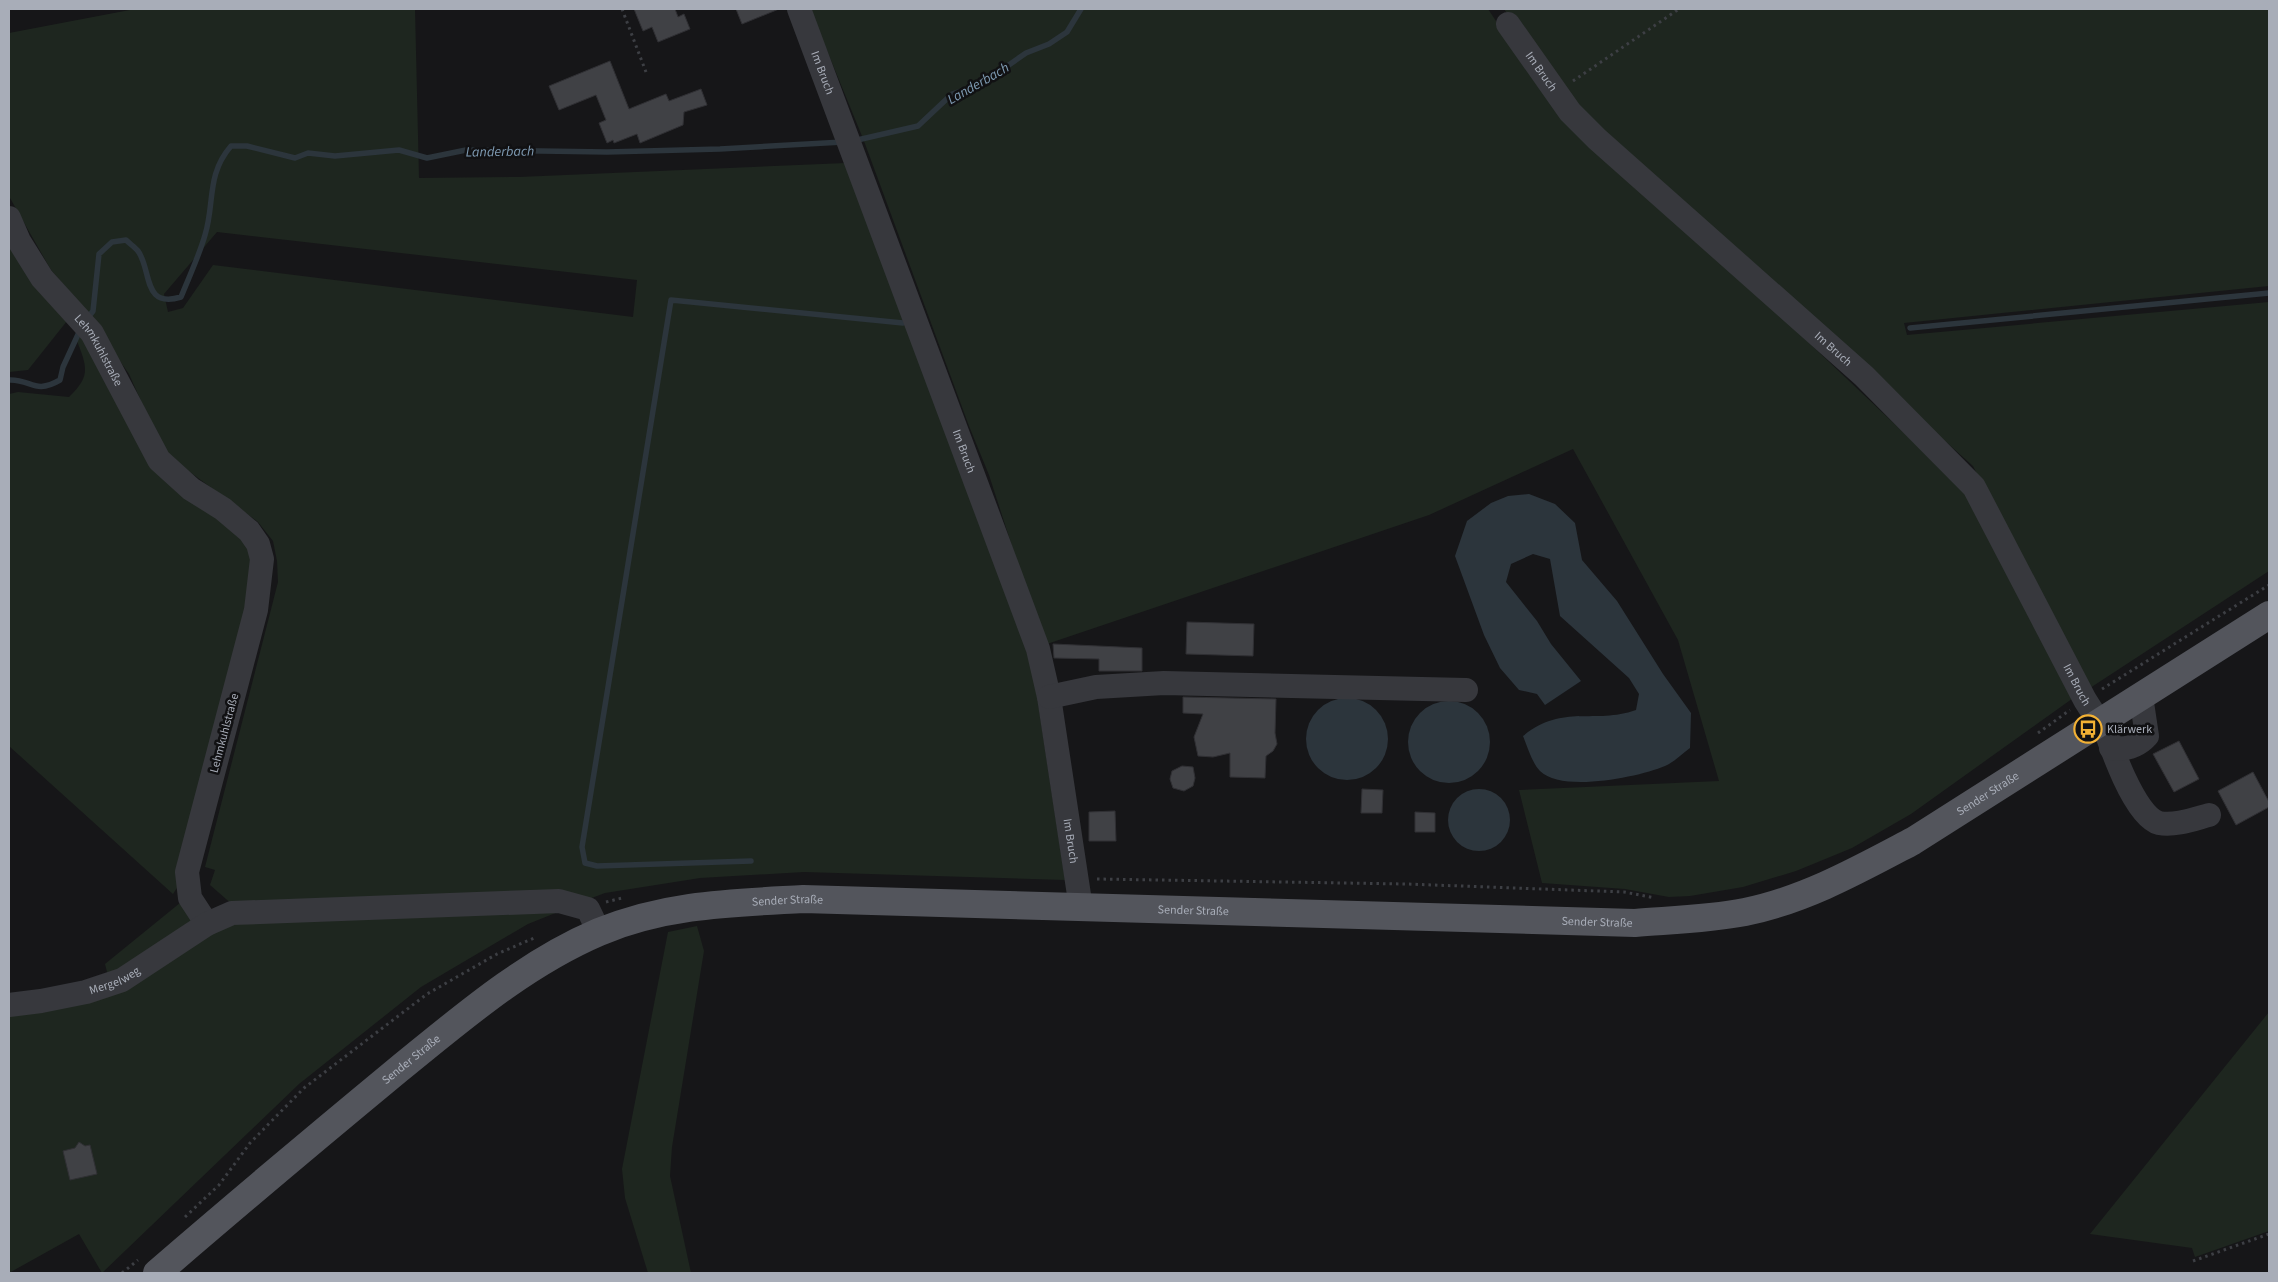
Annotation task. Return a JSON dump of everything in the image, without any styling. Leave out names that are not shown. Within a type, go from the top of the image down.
[{"type":"main road","name":"Sender Straße","points":[[151,1264],[292,1157],[493,994],[593,921],[654,915],[705,904],[794,900],[1635,923],[1692,919],[1746,912],[1801,896],[1860,870],[1914,840],[2095,714],[2141,696],[2269,615]]},
{"type":"street","name":"Im Bruch","points":[[799,9],[838,111],[851,153],[1038,649],[1050,697],[1081,908]]},
{"type":"street","name":"Im Bruch","points":[[1508,24],[1570,112],[1597,139],[1864,376],[1974,487],[2095,714],[2125,780],[2145,814],[2157,822],[2169,824],[2209,815]]},
{"type":"street","name":"Lehmkuhlstraße","points":[[9,218],[19,241],[42,278],[92,333],[160,460],[191,489],[223,509],[249,531],[258,544],[262,559],[256,610],[187,872],[190,898],[207,924]]},
{"type":"street","points":[[1050,697],[1096,687],[1154,683],[1466,690]]},
{"type":"street","points":[[2111,748],[2121,750],[2139,745],[2147,736],[2141,696]]},
{"type":"street","points":[[207,924],[232,913],[560,902],[593,921]]},
{"type":"street","name":"Mergelweg","points":[[9,1005],[77,994],[122,980],[207,924]]},
{"type":"path","points":[[622,9],[646,72]]},
{"type":"path","points":[[1556,93],[1678,9]]},
{"type":"path","points":[[2036,734],[2095,714],[2269,585]]},
{"type":"path","points":[[1077,879],[1406,884],[1624,892],[1660,898]]},
{"type":"path","points":[[593,921],[607,901],[626,898]]},
{"type":"path","points":[[180,1222],[219,1185],[250,1143],[304,1088],[427,994],[497,954],[538,937]]},
{"type":"path","points":[[2193,1261],[2269,1234]]},
{"type":"path","points":[[122,1273],[151,1264]]},
{"type":"shaded area","points":[[135,9],[415,9],[419,178],[519,177],[846,163],[1030,650],[1065,880],[804,872],[700,878],[605,893],[589,899],[234,906],[210,885],[215,870],[205,867],[278,582],[277,561],[273,541],[258,522],[164,453],[129,374],[80,304],[51,270],[10,198],[9,33]],"holes":[[[217,232],[637,280],[633,317],[213,265],[183,308],[168,312],[164,294]]]},
{"type":"shaded area","points":[[810,9],[1488,9],[1502,30],[1674,215],[1962,488],[2076,696],[1911,814],[1852,848],[1796,871],[1743,887],[1690,896],[1669,897],[1625,889],[1542,883],[1519,790],[1719,781],[1678,640],[1573,449],[1429,515],[1044,645],[989,475],[969,426],[864,141]]},
{"type":"shaded area","points":[[1504,9],[2269,9],[2269,286],[1904,323],[1907,335],[2269,302],[2269,571],[2087,690],[1973,466],[1574,110]]},
{"type":"shaded area","points":[[9,235],[67,321],[28,370],[9,372]]},
{"type":"shaded area","points":[[82,332],[151,462],[220,517],[249,546],[253,581],[180,883],[173,894],[9,746],[9,394],[18,392],[69,397],[84,377],[85,365],[77,341]]},
{"type":"shaded area","points":[[1529,494],[1555,504],[1575,523],[1582,560],[1617,601],[1663,674],[1691,713],[1690,748],[1668,764],[1638,775],[1582,782],[1551,778],[1537,768],[1532,759],[1523,736],[1538,726],[1565,717],[1606,716],[1636,710],[1639,694],[1629,678],[1560,616],[1550,559],[1533,554],[1511,564],[1506,582],[1537,621],[1551,644],[1581,681],[1545,705],[1537,694],[1519,690],[1500,668],[1484,635],[1455,556],[1467,521],[1491,503],[1508,496]]},
{"type":"shaded area","points":[[1347,698],[1363,701],[1376,710],[1385,723],[1388,739],[1385,755],[1376,768],[1363,777],[1347,780],[1331,777],[1318,768],[1309,755],[1306,739],[1309,723],[1318,710],[1331,701]]},
{"type":"shaded area","points":[[1449,701],[1465,704],[1478,713],[1487,726],[1490,742],[1487,758],[1478,771],[1465,780],[1449,783],[1433,780],[1420,771],[1411,758],[1408,742],[1411,726],[1420,713],[1433,704]]},
{"type":"shaded area","points":[[1479,789],[1491,791],[1501,798],[1508,808],[1510,820],[1508,832],[1501,842],[1491,849],[1479,851],[1467,849],[1457,842],[1450,832],[1448,820],[1450,808],[1457,798],[1467,791]]},
{"type":"shaded area","points":[[180,903],[194,924],[109,980],[105,964]]},
{"type":"shaded area","points":[[563,910],[528,924],[421,987],[299,1084],[102,1273],[79,1234],[9,1273],[9,1012],[41,1009],[235,921]]},
{"type":"shaded area","points":[[697,926],[704,951],[672,1147],[670,1176],[691,1273],[648,1273],[625,1198],[622,1169],[668,932]]},
{"type":"shaded area","points":[[2269,1012],[2269,1231],[2195,1257],[2192,1248],[2090,1234]]},
{"type":"building","points":[[634,9],[675,9],[678,17],[684,14],[690,29],[658,42],[652,27],[643,31]]},
{"type":"building","points":[[736,9],[779,9],[742,24]]},
{"type":"building","points":[[610,61],[629,109],[666,94],[669,101],[701,89],[707,105],[684,112],[683,125],[640,143],[637,134],[614,143],[613,140],[607,143],[599,123],[606,120],[596,95],[559,110],[549,86]]},
{"type":"building","points":[[1187,622],[1254,624],[1253,656],[1186,654]]},
{"type":"building","points":[[1053,644],[1142,648],[1142,671],[1099,671],[1099,659],[1054,658]]},
{"type":"building","points":[[1183,697],[1276,699],[1275,733],[1277,744],[1273,751],[1266,756],[1265,778],[1230,777],[1230,753],[1213,757],[1198,756],[1194,737],[1203,714],[1183,713]]},
{"type":"building","points":[[2179,741],[2199,779],[2174,792],[2153,754]]},
{"type":"building","points":[[1182,766],[1193,767],[1195,778],[1193,786],[1184,791],[1173,788],[1170,779],[1172,771]]},
{"type":"building","points":[[2253,772],[2269,802],[2269,807],[2236,825],[2218,791]]},
{"type":"building","points":[[1362,789],[1383,790],[1382,813],[1361,813]]},
{"type":"building","points":[[1115,811],[1116,841],[1089,841],[1089,812]]},
{"type":"building","points":[[1415,812],[1435,813],[1435,832],[1415,832]]},
{"type":"building","points":[[79,1142],[85,1146],[90,1145],[97,1174],[70,1180],[63,1151],[75,1148]]},
{"type":"waterway","name":"Landerbach","points":[[853,141],[918,126],[952,94],[980,85],[1026,53],[1049,44],[1067,32],[1081,9]]},
{"type":"waterway","name":"Landerbach","points":[[87,319],[93,311],[99,254],[112,242],[126,240],[137,250],[142,259],[150,286],[160,298],[181,297],[205,235],[214,178],[223,157],[231,146],[247,146],[295,158],[308,153],[335,156],[399,150],[427,158],[466,150],[607,152],[720,149],[843,142]]},
{"type":"waterway","points":[[1910,328],[2269,293]]},
{"type":"waterway","points":[[751,861],[597,866],[585,863],[582,847],[671,300],[903,323]]},
{"type":"waterway","name":"Landerbach","points":[[9,380],[17,380],[39,386],[60,380],[63,367],[81,328]]},
{"type":"place","name":"Klärwerk","points":[[2088,729]]}]
